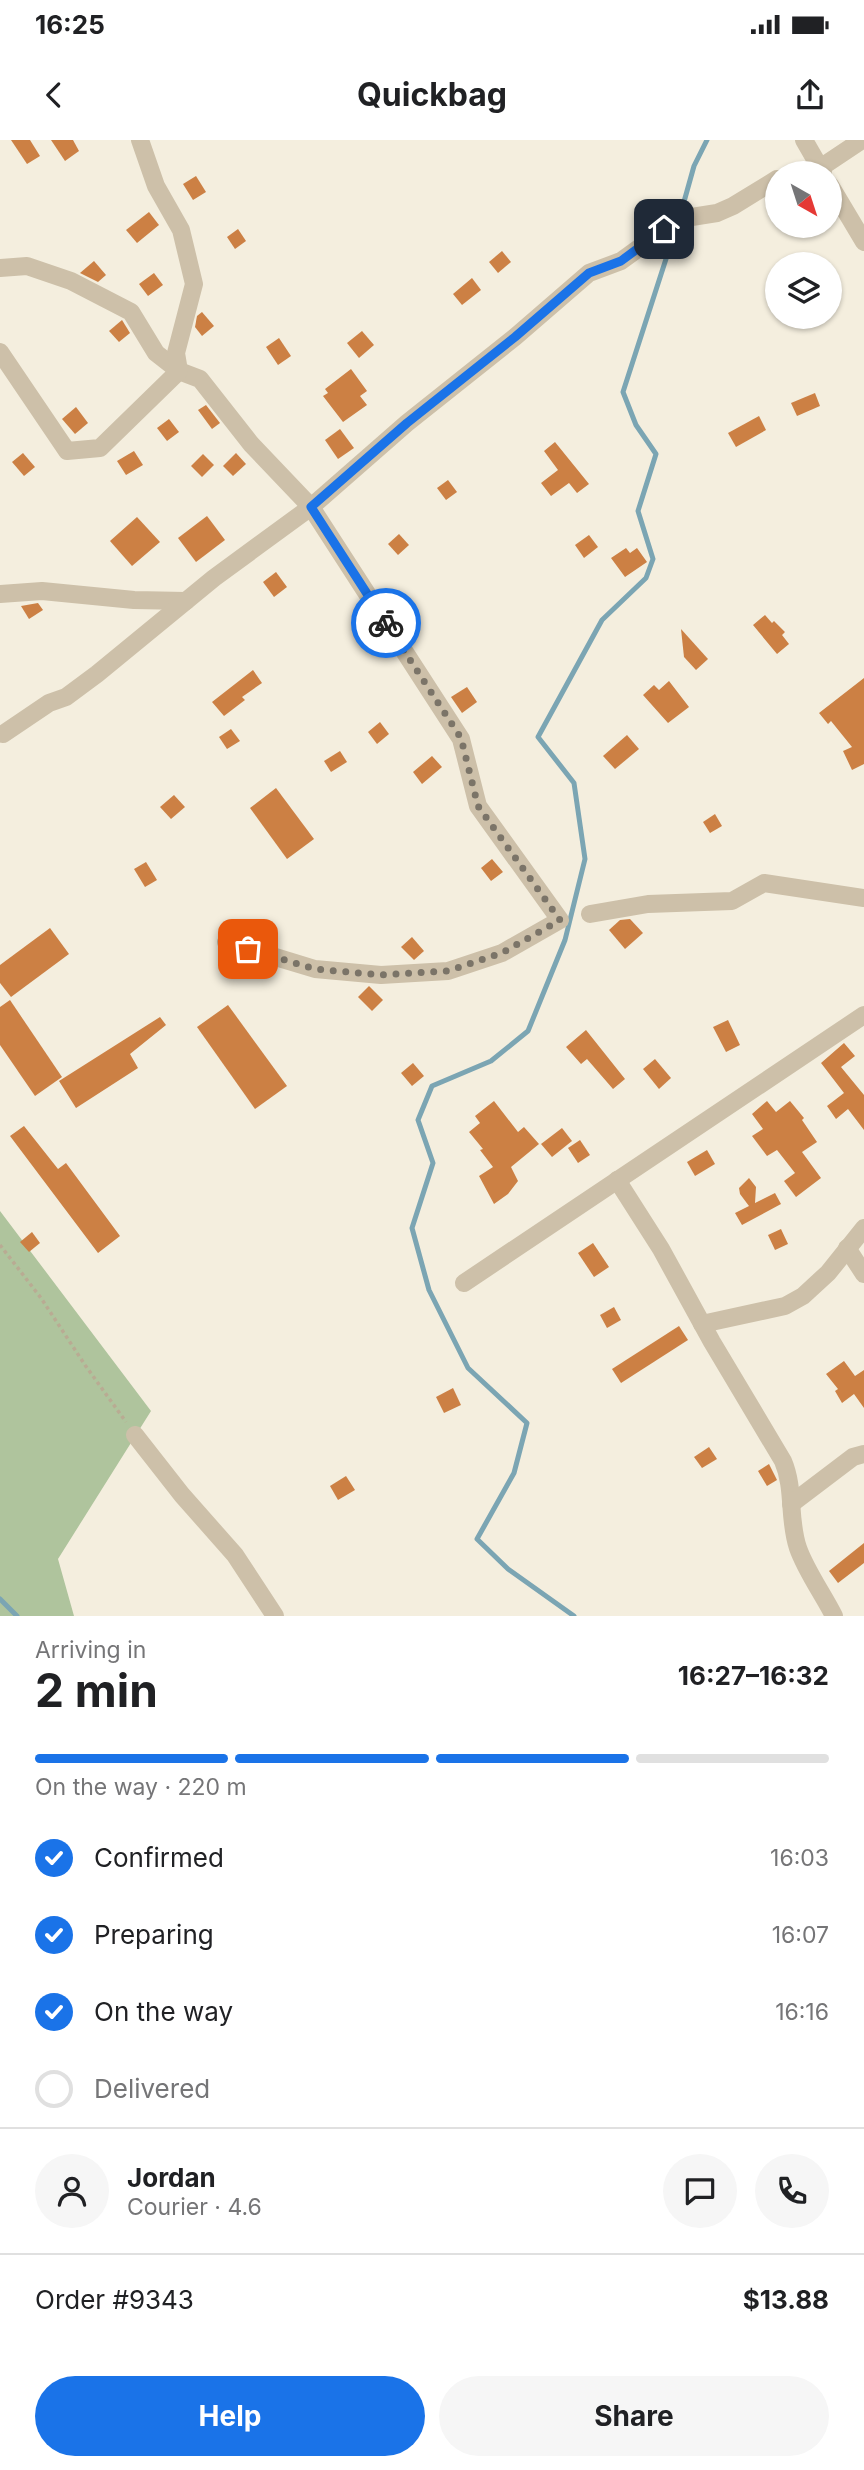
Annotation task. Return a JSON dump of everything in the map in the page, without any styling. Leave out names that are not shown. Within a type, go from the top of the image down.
[{"type":"street","points":[[140,140],[156,186],[181,230],[194,284],[176,353],[179,371]]},
{"type":"street","points":[[803,140],[815,161]]},
{"type":"street","points":[[834,161],[862,140]]},
{"type":"street","points":[[3,734],[87,682],[214,578],[311,507],[407,423],[515,337],[589,273],[621,261],[679,219],[717,213],[765,186]]},
{"type":"street","points":[[842,205],[864,242]]},
{"type":"street","points":[[0,268],[27,266],[71,281],[131,312],[156,353],[179,371],[200,379],[251,444],[311,507],[461,738],[478,806],[560,920],[502,953],[448,971],[381,975],[315,969],[226,942]]},
{"type":"street","points":[[0,352],[67,451],[100,448],[179,371]]},
{"type":"street","points":[[0,594],[42,591],[134,600],[186,601]]},
{"type":"street","points":[[590,914],[648,904],[732,901],[764,883],[864,898]]},
{"type":"street","points":[[464,1283],[864,1015]]},
{"type":"street","points":[[617,1180],[661,1250],[783,1461],[790,1478],[798,1549],[834,1616]]},
{"type":"street","points":[[702,1324],[785,1306],[803,1296],[828,1273],[864,1228]]},
{"type":"street","points":[[847,1248],[864,1274]]},
{"type":"street","points":[[135,1436],[235,1555],[275,1616]]},
{"type":"street","points":[[791,1504],[853,1457],[864,1454]]},
{"type":"path","points":[[0,1245],[41,1298],[135,1436]]},
{"type":"green space","points":[[0,1211],[151,1411],[58,1559],[74,1616],[0,1616]]},
{"type":"building","points":[[11,140],[30,140],[40,156],[27,164]]},
{"type":"building","points":[[51,140],[73,140],[79,151],[65,161]]},
{"type":"building","points":[[196,176],[206,192],[193,200],[183,184]]},
{"type":"building","points":[[149,212],[159,225],[137,243],[126,230]]},
{"type":"building","points":[[238,229],[246,241],[235,249],[227,237]]},
{"type":"building","points":[[502,251],[511,262],[498,273],[489,262]]},
{"type":"building","points":[[94,261],[106,275],[98,282],[80,273]]},
{"type":"building","points":[[154,273],[163,285],[148,296],[139,284]]},
{"type":"building","points":[[472,278],[481,290],[462,305],[453,294]]},
{"type":"building","points":[[202,312],[214,326],[202,336],[195,327],[197,316]]},
{"type":"building","points":[[122,320],[130,333],[119,342],[109,331]]},
{"type":"building","points":[[362,331],[374,345],[359,358],[347,343]]},
{"type":"building","points":[[279,338],[291,356],[278,365],[266,347]]},
{"type":"building","points":[[351,369],[367,391],[360,396],[367,405],[343,422],[323,396],[328,393],[325,389]]},
{"type":"building","points":[[815,393],[820,406],[797,416],[791,403]]},
{"type":"building","points":[[206,405],[220,423],[212,429],[198,410]]},
{"type":"building","points":[[76,407],[88,423],[75,434],[62,419]]},
{"type":"building","points":[[759,416],[766,430],[736,447],[728,433]]},
{"type":"building","points":[[169,419],[179,432],[167,441],[157,428]]},
{"type":"building","points":[[340,429],[354,448],[338,459],[325,440]]},
{"type":"building","points":[[555,442],[589,484],[577,493],[569,483],[551,496],[541,483],[558,470],[544,451]]},
{"type":"building","points":[[134,451],[143,465],[126,475],[117,461]]},
{"type":"building","points":[[23,453],[35,467],[24,476],[12,462]]},
{"type":"building","points":[[236,453],[246,464],[233,476],[223,466]]},
{"type":"building","points":[[203,454],[214,465],[202,477],[191,466]]},
{"type":"building","points":[[448,480],[457,492],[446,500],[437,488]]},
{"type":"building","points":[[207,516],[225,540],[196,562],[178,538]]},
{"type":"building","points":[[137,517],[160,542],[132,566],[110,541]]},
{"type":"building","points":[[399,534],[409,545],[398,555],[388,544]]},
{"type":"building","points":[[589,535],[598,547],[584,558],[575,545]]},
{"type":"building","points":[[626,548],[630,553],[637,548],[647,562],[625,577],[611,558]]},
{"type":"building","points":[[276,572],[287,587],[274,597],[263,582]]},
{"type":"building","points":[[38,603],[43,610],[29,619],[21,606]]},
{"type":"building","points":[[765,615],[785,632],[782,635],[789,644],[777,654],[753,625]]},
{"type":"building","points":[[681,629],[708,659],[696,670],[684,657]]},
{"type":"building","points":[[253,670],[262,683],[242,697],[245,700],[224,716],[212,702]]},
{"type":"building","points":[[864,678],[864,764],[852,770],[843,751],[852,747],[831,721],[828,724],[819,713]]},
{"type":"building","points":[[669,681],[689,707],[668,723],[643,695],[654,685],[659,690]]},
{"type":"building","points":[[467,687],[477,702],[462,713],[451,697]]},
{"type":"building","points":[[380,722],[389,734],[377,744],[368,732]]},
{"type":"building","points":[[231,729],[240,741],[227,749],[219,737]]},
{"type":"building","points":[[627,735],[639,749],[615,769],[603,756]]},
{"type":"building","points":[[340,751],[347,762],[331,772],[324,761]]},
{"type":"building","points":[[432,756],[442,767],[422,784],[413,772]]},
{"type":"building","points":[[276,788],[314,839],[287,859],[250,808]]},
{"type":"building","points":[[174,795],[185,807],[171,819],[160,807]]},
{"type":"building","points":[[715,814],[722,826],[710,833],[703,822]]},
{"type":"building","points":[[492,859],[503,872],[491,881],[481,868]]},
{"type":"building","points":[[146,862],[157,880],[145,887],[134,869]]},
{"type":"building","points":[[630,919],[643,933],[625,949],[609,930],[620,920]]},
{"type":"building","points":[[50,928],[69,954],[11,997],[0,983],[0,965]]},
{"type":"building","points":[[412,937],[424,951],[414,960],[401,947]]},
{"type":"building","points":[[369,986],[383,1000],[372,1011],[358,997]]},
{"type":"building","points":[[10,1000],[62,1077],[35,1096],[0,1045],[0,1007]]},
{"type":"building","points":[[228,1005],[287,1086],[255,1109],[197,1027]]},
{"type":"building","points":[[160,1017],[166,1025],[130,1054],[138,1068],[76,1108],[59,1081]]},
{"type":"building","points":[[728,1020],[740,1045],[726,1052],[713,1027]]},
{"type":"building","points":[[586,1030],[625,1079],[613,1089],[587,1059],[581,1064],[566,1047]]},
{"type":"building","points":[[844,1043],[855,1056],[841,1067],[864,1095],[864,1130],[848,1109],[836,1119],[827,1106],[844,1093],[821,1063]]},
{"type":"building","points":[[655,1059],[671,1078],[659,1089],[643,1069]]},
{"type":"building","points":[[413,1063],[424,1076],[412,1086],[401,1073]]},
{"type":"building","points":[[494,1101],[518,1132],[524,1127],[539,1144],[511,1167],[518,1181],[508,1194],[494,1204],[479,1176],[493,1167],[469,1132],[480,1123],[475,1116]]},
{"type":"building","points":[[767,1101],[776,1112],[790,1101],[804,1118],[802,1120],[817,1142],[802,1152],[821,1178],[796,1197],[784,1181],[795,1173],[777,1150],[767,1156],[752,1136],[763,1129],[752,1114]]},
{"type":"building","points":[[24,1126],[58,1169],[66,1163],[120,1236],[98,1253],[10,1136]]},
{"type":"building","points":[[562,1128],[572,1141],[552,1157],[541,1144]]},
{"type":"building","points":[[580,1140],[590,1155],[578,1163],[568,1148]]},
{"type":"building","points":[[707,1150],[715,1164],[695,1176],[687,1162]]},
{"type":"building","points":[[749,1178],[756,1187],[755,1203],[775,1193],[781,1204],[742,1225],[735,1213],[749,1206],[739,1188]]},
{"type":"building","points":[[781,1229],[788,1244],[775,1250],[768,1235]]},
{"type":"building","points":[[32,1232],[40,1243],[29,1252],[20,1242]]},
{"type":"building","points":[[593,1243],[609,1267],[594,1277],[578,1253]]},
{"type":"building","points":[[614,1307],[621,1320],[607,1328],[600,1315]]},
{"type":"building","points":[[679,1326],[688,1340],[621,1383],[612,1369]]},
{"type":"building","points":[[844,1361],[855,1376],[864,1370],[864,1408],[854,1394],[842,1403],[835,1391],[838,1389],[826,1374]]},
{"type":"building","points":[[453,1388],[461,1405],[444,1413],[436,1397]]},
{"type":"building","points":[[709,1447],[717,1459],[702,1468],[694,1457]]},
{"type":"building","points":[[769,1464],[777,1480],[767,1486],[758,1471]]},
{"type":"building","points":[[346,1476],[355,1490],[338,1500],[330,1486]]},
{"type":"building","points":[[864,1543],[864,1563],[838,1583],[829,1571]]},
{"type":"waterway","points":[[680,216],[694,166],[707,140]]},
{"type":"waterway","points":[[574,1616],[508,1569],[477,1539],[514,1473],[527,1423],[468,1368],[429,1290],[412,1228],[433,1163],[418,1120],[432,1086],[491,1061],[528,1031],[565,940],[585,859],[574,783],[538,737],[602,620],[646,578],[653,559],[638,511],[656,454],[636,425],[623,392],[676,228]]},
{"type":"waterway","points":[[0,1599],[17,1616]]},
{"type":"way so far","points":[[248,949],[315,969],[381,975],[448,971],[502,953],[560,920],[478,806],[461,738],[386,623]]},
{"type":"route","points":[[386,623],[311,507],[407,423],[515,337],[589,273],[621,261],[664,229]]}]
